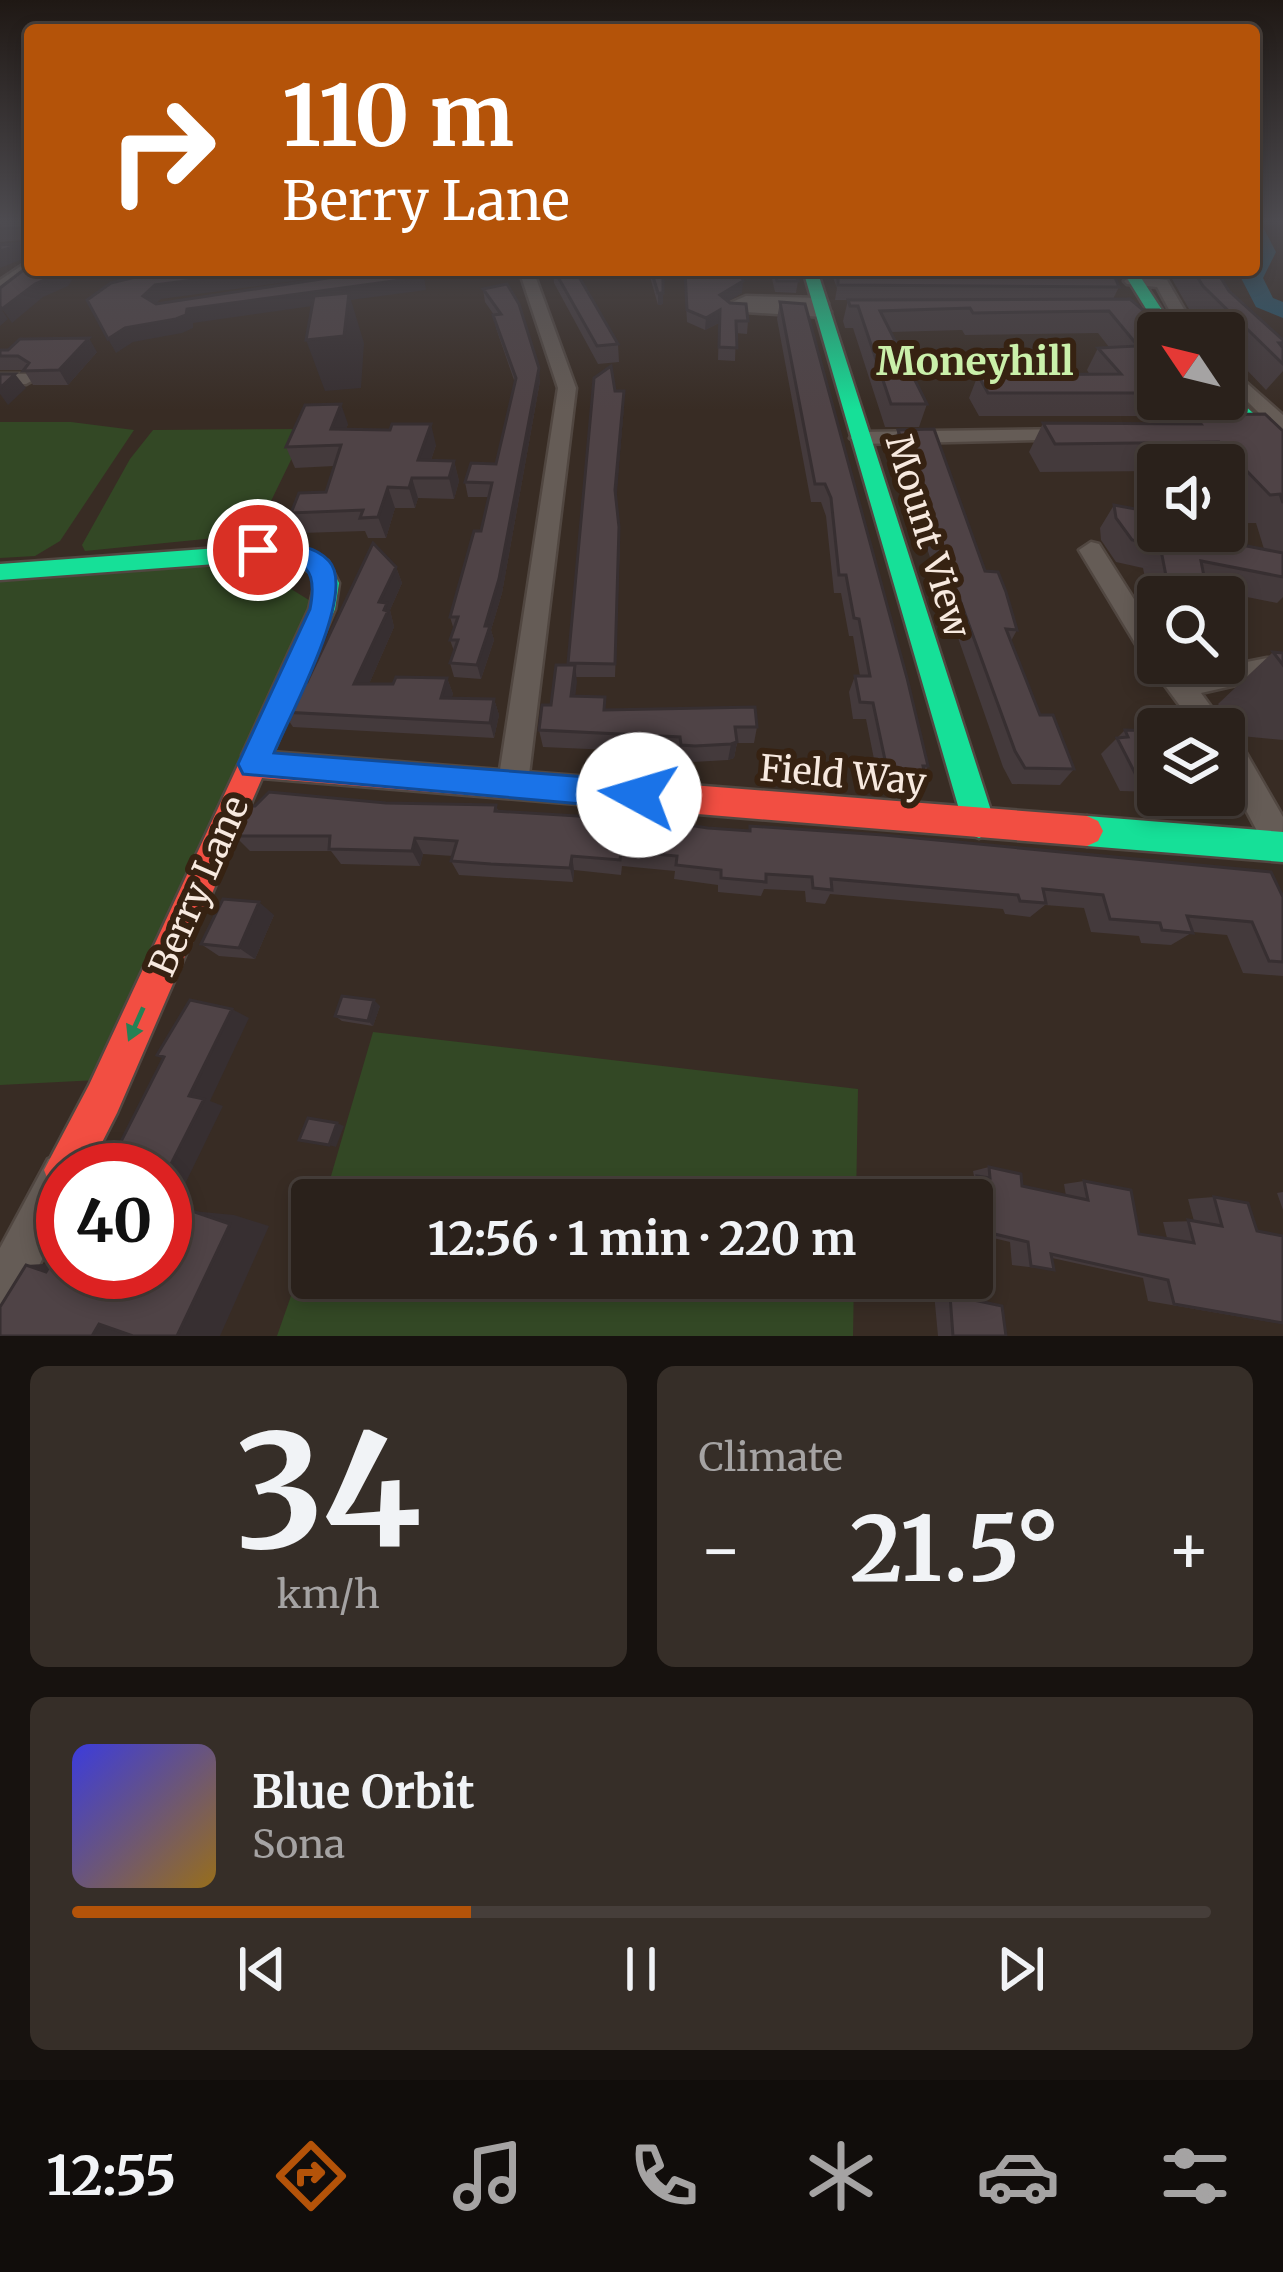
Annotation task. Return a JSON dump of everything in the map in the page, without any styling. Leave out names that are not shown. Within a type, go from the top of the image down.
[{"type":"street","points":[[513,783],[567,388],[531,285]]},
{"type":"street","name":"Mount View","points":[[817,285],[979,823]]},
{"type":"street","points":[[1138,285],[1160,312]]},
{"type":"street","points":[[0,379],[26,379]]},
{"type":"street","points":[[1245,395],[1277,437]]},
{"type":"street","points":[[1245,410],[1277,437]]},
{"type":"street","points":[[1223,433],[1277,437]]},
{"type":"street","points":[[860,438],[1092,434]]},
{"type":"street","name":"Berry Lane","points":[[0,572],[258,550],[301,554],[320,567],[327,584],[322,609],[254,764],[79,1143]]},
{"type":"street","points":[[1091,550],[1137,624]]},
{"type":"street","points":[[1198,708],[1181,686],[1267,668],[1283,669]]},
{"type":"street","name":"Field Way","points":[[254,764],[1282,846]]},
{"type":"street","points":[[1245,779],[1282,846]]},
{"type":"street","name":"Berry Lane","points":[[0,1294],[36,1225]]},
{"type":"green space","points":[[0,422],[71,422],[134,430],[60,541],[35,556],[0,558]]},
{"type":"green space","points":[[306,429],[255,534],[85,551],[82,545],[130,459],[153,430]]},
{"type":"green space","points":[[248,562],[312,602],[98,1080],[0,1085],[0,582]]},
{"type":"green space","points":[[373,1032],[858,1089],[856,1179],[330,1179]]},
{"type":"green space","points":[[291,1296],[854,1299],[853,1336],[277,1336]]},
{"type":"building","points":[[3,285],[33,285],[2,309]]},
{"type":"building","points":[[108,285],[155,285],[143,296],[156,304],[279,285],[361,285],[187,309],[186,315],[176,319],[125,328],[108,339],[87,300]]},
{"type":"building","points":[[508,285],[519,304],[539,368],[499,579],[485,626],[490,626],[477,665],[450,663],[458,640],[450,640],[458,617],[450,617],[474,531],[481,531],[492,483],[465,482],[471,463],[496,464],[516,378],[493,315],[501,314],[483,289]]},
{"type":"building","points":[[563,285],[584,285],[618,344],[597,346]]},
{"type":"building","points":[[686,285],[736,285],[720,295],[730,303],[746,304],[748,321],[736,321],[737,348],[719,347],[720,310],[706,318],[687,310]]},
{"type":"building","points":[[887,285],[1118,285],[1119,287]]},
{"type":"building","points":[[1203,285],[1226,285],[1283,340],[1279,343],[1283,364],[1245,327],[1245,312],[1230,312]]},
{"type":"building","points":[[349,293],[344,336],[306,340],[314,296]]},
{"type":"building","points":[[1130,299],[1143,310],[1161,312],[1137,312],[1137,345],[1109,311],[880,311],[927,404],[891,404],[858,306],[850,306],[848,300]]},
{"type":"building","points":[[780,302],[805,304],[907,678],[928,766],[923,766],[925,776],[888,774],[873,703],[860,702],[855,676],[870,676],[859,619],[854,618],[846,575],[839,575],[831,498],[825,484],[815,484]]},
{"type":"building","points":[[89,338],[59,370],[23,371],[29,363],[18,356],[0,356],[0,350],[8,350],[20,339]]},
{"type":"building","points":[[1137,346],[1137,393],[988,393],[978,375],[1121,374],[1098,348]]},
{"type":"building","points":[[611,366],[615,391],[624,391],[615,490],[619,527],[615,664],[568,663],[594,378]]},
{"type":"building","points":[[0,374],[15,374],[0,388]]},
{"type":"building","points":[[341,404],[331,429],[390,430],[392,424],[431,424],[418,460],[454,461],[449,478],[412,478],[409,488],[388,487],[378,517],[360,518],[363,510],[291,513],[299,493],[326,492],[341,445],[286,447],[305,405]]},
{"type":"building","points":[[1245,414],[1265,414],[1283,431],[1283,503],[1280,494],[1270,495],[1245,469],[1245,444],[1055,444],[1043,423],[1201,424],[1198,420],[1245,420]]},
{"type":"building","points":[[934,429],[985,571],[998,572],[1006,592],[1017,630],[1006,629],[1040,715],[1053,715],[1074,769],[1025,768],[1015,751],[898,430]]},
{"type":"building","points":[[1114,505],[1137,509],[1137,541],[1132,540],[1116,518]]},
{"type":"building","points":[[373,543],[396,567],[379,602],[387,603],[384,610],[388,611],[354,684],[393,684],[396,677],[447,678],[441,698],[494,699],[490,723],[283,712],[297,681],[307,682]]},
{"type":"building","points":[[1245,546],[1283,553],[1283,577],[1201,561],[1204,576],[1166,576],[1161,552],[1245,552]]},
{"type":"building","points":[[556,665],[575,665],[571,696],[605,697],[604,710],[755,707],[757,727],[735,727],[737,742],[731,744],[695,746],[681,745],[680,737],[539,730],[542,705],[551,705]]},
{"type":"building","points":[[1125,730],[1137,730],[1137,775],[1117,738],[1128,737]]},
{"type":"building","points":[[269,792],[386,803],[496,805],[495,811],[609,818],[609,813],[708,828],[750,831],[750,826],[884,835],[1271,872],[1283,897],[1283,962],[1269,961],[1252,922],[1187,916],[1193,933],[1162,930],[1160,923],[1110,919],[1103,895],[1043,889],[1046,903],[1020,901],[1018,895],[831,879],[832,890],[813,888],[812,877],[766,874],[766,882],[721,878],[721,870],[676,865],[677,856],[621,851],[620,860],[572,856],[570,868],[451,861],[457,841],[415,838],[412,851],[329,849],[330,836],[235,836],[238,830],[228,829],[238,806],[255,806]]},
{"type":"building","points":[[223,899],[259,902],[239,948],[201,944]]},
{"type":"building","points":[[342,996],[374,1000],[368,1021],[335,1016]]},
{"type":"building","points":[[190,1000],[232,1009],[189,1096],[204,1099],[182,1143],[120,1143],[164,1057],[157,1055]]},
{"type":"building","points":[[308,1118],[337,1123],[329,1145],[299,1140]]},
{"type":"building","points":[[989,1167],[1021,1174],[1022,1186],[1088,1200],[1084,1181],[1131,1190],[1139,1234],[1194,1243],[1188,1220],[1222,1226],[1214,1197],[1248,1203],[1257,1231],[1283,1236],[1283,1323],[1174,1304],[1168,1280],[1051,1254],[1054,1270],[1031,1266],[1028,1242],[993,1234],[993,1179],[977,1176],[990,1178]]},
{"type":"building","points":[[192,1211],[230,1224],[177,1336],[133,1336],[99,1324],[92,1336],[0,1336],[0,1307],[26,1265],[36,1268],[36,1299],[192,1299]]},
{"type":"building","points":[[950,1299],[1002,1306],[1006,1336],[953,1336]]},
{"type":"waterway","points":[[1256,285],[1264,302],[1283,311]]},
{"type":"traffic: fast","points":[[815,285],[979,823]]},
{"type":"traffic: fast","points":[[1139,285],[1156,312]]},
{"type":"traffic: fast","points":[[1245,414],[1283,451]]},
{"type":"traffic: fast","points":[[0,572],[287,551],[320,567],[327,583],[322,609],[257,755]]},
{"type":"traffic: fast","points":[[1087,831],[1283,847]]},
{"type":"traffic: jam","points":[[79,1143],[257,755]]},
{"type":"traffic: jam","points":[[254,764],[1087,831]]},
{"type":"district","name":"Moneyhill","points":[[975,361]]},
{"type":"route","points":[[258,550],[301,554],[320,567],[327,584],[322,609],[254,764],[639,795]]}]
